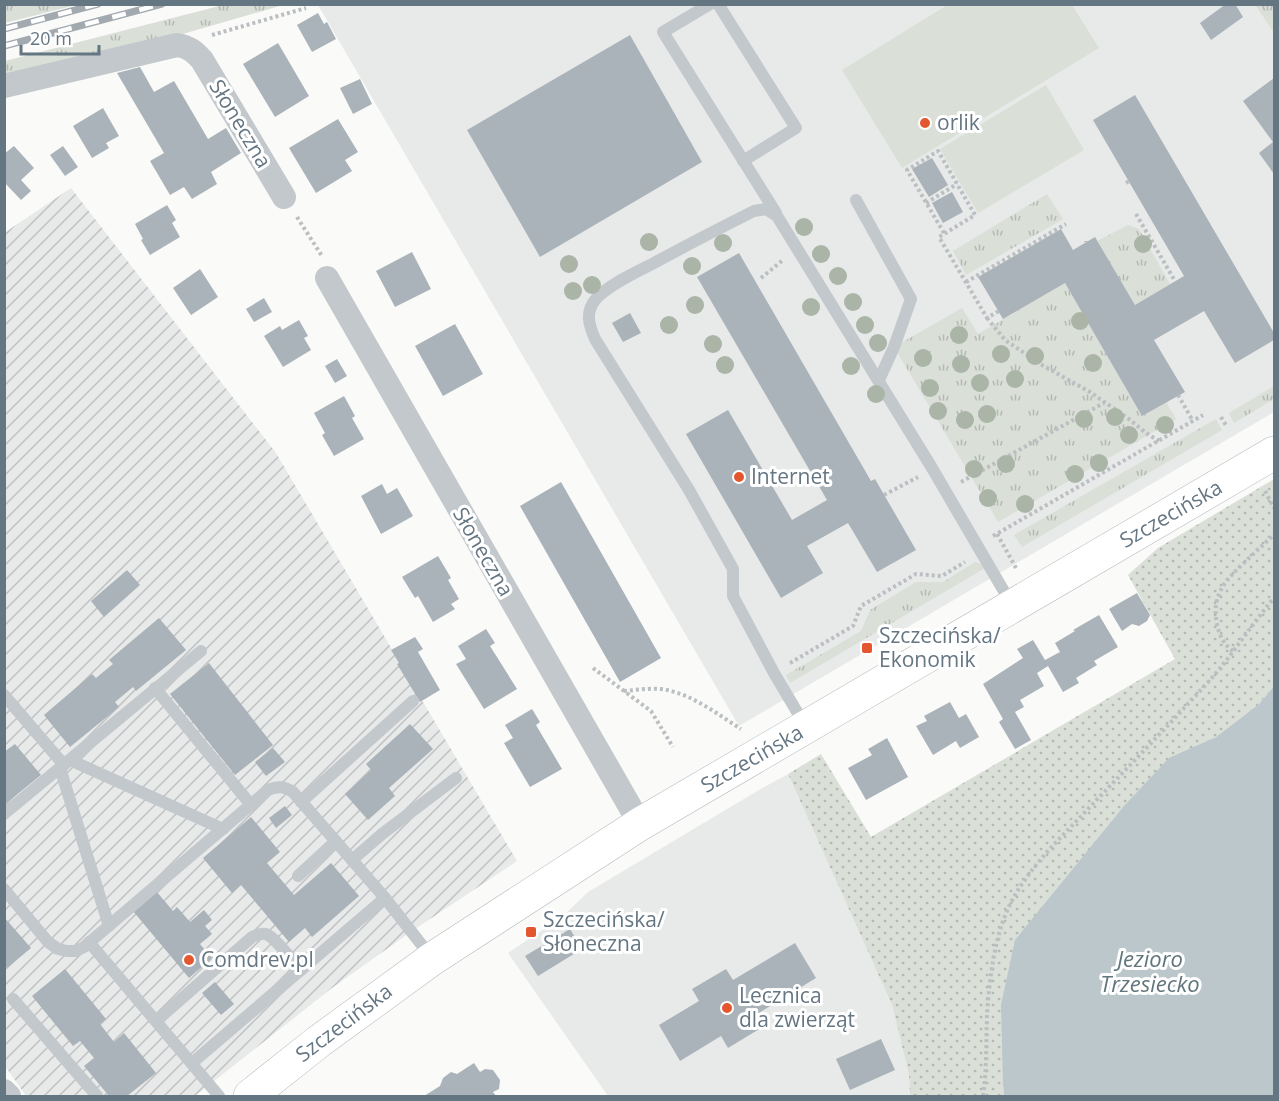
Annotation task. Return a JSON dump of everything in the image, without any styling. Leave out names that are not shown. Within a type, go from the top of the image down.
[{"type":"street","points":[[4,86],[177,45]]},
{"type":"street","name":"Słoneczna","points":[[177,45],[187,47],[202,60],[285,197]]},
{"type":"street","name":"Słoneczna","points":[[327,271],[640,824]]},
{"type":"street","name":"Szczecińska","points":[[250,1096],[318,1042],[432,959],[640,824],[1275,453]]},
{"type":"street","points":[[4,1091],[9,1096]]},
{"type":"lane","points":[[710,4],[663,32],[879,380],[1012,606]]},
{"type":"lane","points":[[718,4],[796,128],[743,161]]},
{"type":"lane","points":[[754,211],[760,199],[756,182]]},
{"type":"lane","points":[[856,200],[911,299],[894,347],[879,380]]},
{"type":"lane","points":[[781,221],[766,208],[754,211],[626,278],[595,300],[588,317],[595,339],[689,489],[733,569],[733,596],[806,728]]},
{"type":"lane","points":[[4,814],[201,651]]},
{"type":"lane","points":[[155,688],[251,805]]},
{"type":"lane","points":[[4,695],[64,764],[109,926]]},
{"type":"lane","points":[[301,802],[413,701]]},
{"type":"lane","points":[[64,764],[223,829]]},
{"type":"lane","points":[[352,860],[382,834],[456,778]]},
{"type":"lane","points":[[4,889],[48,942],[58,949],[76,951],[84,947],[268,790],[277,786],[285,787],[293,792],[385,898],[432,959]]},
{"type":"lane","points":[[298,876],[336,841]]},
{"type":"lane","points":[[192,1063],[385,898]]},
{"type":"lane","points":[[156,1021],[252,937],[260,934],[266,934],[274,939],[301,970]]},
{"type":"lane","points":[[89,942],[219,1096]]},
{"type":"lane","points":[[13,999],[97,1096]]},
{"type":"path","points":[[177,45],[306,8]]},
{"type":"path","points":[[944,233],[907,170],[938,151],[975,215],[939,237],[987,318],[1005,340],[1042,365],[1090,392],[1159,441]]},
{"type":"path","points":[[926,203],[957,184]]},
{"type":"path","points":[[285,197],[327,271]]},
{"type":"path","points":[[1136,214],[1175,281]]},
{"type":"path","points":[[966,282],[1066,224]]},
{"type":"path","points":[[761,278],[798,248]]},
{"type":"path","points":[[987,318],[999,311]]},
{"type":"path","points":[[1178,396],[1192,422]]},
{"type":"path","points":[[945,490],[1104,402]]},
{"type":"path","points":[[774,673],[853,626],[861,606],[916,574],[942,576],[974,557],[977,546],[1203,415]]},
{"type":"path","points":[[1221,417],[1227,427]]},
{"type":"path","points":[[884,495],[908,482]]},
{"type":"path","points":[[1264,488],[1275,508]]},
{"type":"path","points":[[997,534],[1016,568]]},
{"type":"path","points":[[1233,651],[1219,631],[1216,613],[1218,594],[1232,574],[1275,534]]},
{"type":"path","points":[[983,1096],[987,1063],[989,987],[999,935],[1014,896],[1042,859],[1210,679],[1275,598]]},
{"type":"path","points":[[593,668],[651,711],[673,747]]},
{"type":"path","points":[[624,691],[663,689],[682,694],[741,729]]},
{"type":"shaded area","points":[[318,5],[1255,5],[1274,33],[1274,412],[739,726]]},
{"type":"shaded area","points":[[71,188],[276,453],[517,861],[332,988],[195,1096],[26,1096],[5,1066],[4,233]]},
{"type":"shaded area","points":[[788,774],[892,1005],[909,1075],[910,1096],[608,1096],[508,953],[563,916],[588,892]]},
{"type":"green space","points":[[5,4],[76,4],[76,5],[5,23]]},
{"type":"green space","name":"orlik","points":[[949,4],[1072,5],[1099,48],[902,168],[842,70]]},
{"type":"green space","points":[[223,5],[283,5],[176,36],[5,76],[5,61]]},
{"type":"green space","points":[[1255,5],[1274,5],[1274,33]]},
{"type":"green space","points":[[1046,85],[1084,150],[978,213],[940,149]]},
{"type":"green space","points":[[1047,194],[1063,219],[966,275],[953,251]]},
{"type":"green space","points":[[1128,225],[1139,229],[1170,284],[1135,305],[1097,241]]},
{"type":"green space","points":[[1065,283],[1142,416],[1166,402],[1176,419],[998,522],[894,347],[962,308],[978,334]]},
{"type":"green space","points":[[1274,386],[1274,399],[1234,423],[1229,413]]},
{"type":"green space","points":[[1216,419],[1222,430],[1022,547],[1014,535]]},
{"type":"green space","points":[[1274,479],[1274,686],[1259,704],[1216,737],[1169,759],[1003,1084],[1004,1096],[910,1096],[909,1075],[892,1005],[788,774],[821,754],[871,837],[1175,659],[1128,575],[1158,548]]},
{"type":"green space","points":[[975,562],[985,568],[790,683],[786,675],[861,631],[870,610],[916,582],[943,582]]},
{"type":"water","name":"Jezioro Trzesiecko","points":[[1274,686],[1274,1096],[1004,1096],[1001,1005],[1015,940],[1124,806],[1169,758],[1216,737],[1259,704]]},
{"type":"building","points":[[1226,4],[1235,4],[1243,17],[1211,40],[1200,23]]},
{"type":"building","points":[[318,13],[324,24],[327,22],[336,39],[312,52],[297,25]]},
{"type":"building","points":[[630,35],[702,162],[540,257],[467,130]]},
{"type":"building","points":[[278,43],[309,96],[275,117],[243,64]]},
{"type":"building","points":[[140,67],[154,92],[174,81],[208,139],[226,128],[241,153],[211,172],[217,184],[192,199],[184,187],[170,195],[150,161],[164,153],[117,73]]},
{"type":"building","points":[[1274,78],[1274,174],[1259,153],[1273,142],[1243,101]]},
{"type":"building","points":[[360,79],[372,104],[353,114],[340,88]]},
{"type":"building","points":[[1135,95],[1274,333],[1274,340],[1235,363],[1204,311],[1154,340],[1185,392],[1142,416],[1065,283],[1003,319],[978,277],[1061,229],[1073,250],[1095,237],[1135,305],[1184,276],[1093,120]]},
{"type":"building","points":[[103,108],[119,136],[106,143],[109,148],[92,158],[73,126]]},
{"type":"building","points":[[338,119],[358,152],[345,160],[352,171],[316,193],[289,148]]},
{"type":"building","points":[[14,146],[34,168],[21,180],[31,191],[21,200],[4,182],[4,154]]},
{"type":"building","points":[[63,146],[78,167],[65,176],[50,155]]},
{"type":"building","points":[[932,158],[948,185],[929,197],[912,169]]},
{"type":"building","points":[[952,192],[963,212],[943,223],[932,203]]},
{"type":"building","points":[[167,205],[176,220],[172,223],[180,237],[150,255],[135,224]]},
{"type":"building","points":[[412,252],[431,289],[395,307],[376,271]]},
{"type":"building","points":[[739,253],[871,481],[875,479],[916,550],[877,572],[848,523],[807,546],[823,573],[781,598],[686,434],[728,410],[792,520],[827,500],[697,277]]},
{"type":"building","points":[[200,269],[218,297],[191,315],[173,288]]},
{"type":"building","points":[[264,298],[272,312],[254,322],[246,309]]},
{"type":"building","points":[[630,313],[641,333],[623,342],[612,323]]},
{"type":"building","points":[[299,320],[308,336],[304,338],[311,350],[283,367],[264,336],[280,326],[282,330]]},
{"type":"building","points":[[455,324],[483,374],[443,396],[415,346]]},
{"type":"building","points":[[337,359],[347,376],[335,383],[325,366]]},
{"type":"building","points":[[344,396],[355,416],[352,418],[364,439],[334,456],[322,435],[325,433],[314,413]]},
{"type":"building","points":[[561,482],[661,658],[620,682],[520,506]]},
{"type":"building","points":[[382,484],[387,494],[397,488],[413,516],[381,534],[361,496]]},
{"type":"building","points":[[438,556],[451,578],[448,580],[459,599],[451,604],[455,609],[433,622],[418,596],[415,598],[402,577]]},
{"type":"building","points":[[127,570],[140,585],[104,617],[91,601]]},
{"type":"building","points":[[1137,593],[1150,615],[1147,621],[1139,626],[1132,624],[1122,631],[1109,609]]},
{"type":"building","points":[[1099,615],[1118,647],[1094,661],[1097,665],[1076,678],[1079,683],[1063,692],[1048,666],[1037,673],[1044,686],[1020,700],[1024,707],[1015,712],[1031,740],[1015,749],[999,722],[1003,719],[983,684],[1023,658],[1017,649],[1033,640],[1045,660],[1060,652],[1055,643]]},
{"type":"building","points":[[159,618],[186,650],[136,691],[133,687],[115,702],[119,707],[70,747],[44,715],[92,674],[96,678],[113,664],[109,660]]},
{"type":"building","points":[[486,629],[495,643],[490,646],[517,689],[484,709],[456,664],[466,659],[458,646]]},
{"type":"building","points":[[415,637],[423,649],[418,652],[440,690],[420,702],[391,650]]},
{"type":"building","points":[[209,663],[273,745],[235,775],[170,694]]},
{"type":"building","points":[[950,702],[959,718],[966,714],[979,737],[960,748],[956,741],[933,755],[916,726],[927,721],[924,716]]},
{"type":"building","points":[[532,709],[540,722],[536,725],[562,769],[530,787],[504,743],[513,738],[505,725]]},
{"type":"building","points":[[410,724],[433,749],[389,788],[395,796],[368,820],[345,794],[371,770],[366,764]]},
{"type":"building","points":[[887,738],[908,777],[866,800],[848,768],[872,755],[868,749]]},
{"type":"building","points":[[15,744],[41,775],[4,805],[4,752]]},
{"type":"building","points":[[273,748],[285,762],[266,776],[255,762]]},
{"type":"building","points":[[285,806],[292,815],[276,828],[269,818]]},
{"type":"building","points":[[251,817],[280,852],[267,863],[294,895],[331,863],[359,896],[312,937],[305,928],[289,942],[241,885],[232,893],[203,858]]},
{"type":"building","points":[[156,891],[173,911],[177,907],[190,922],[204,910],[212,920],[205,926],[212,934],[200,944],[212,958],[189,978],[133,911]]},
{"type":"building","points":[[4,917],[31,948],[7,968],[4,964]]},
{"type":"building","points":[[570,929],[582,949],[538,976],[525,956]]},
{"type":"building","name":"Lecznica dla zwierząt","points":[[795,943],[816,978],[754,1016],[761,1028],[728,1048],[721,1036],[680,1061],[659,1025],[699,1001],[692,989],[726,969],[733,980]]},
{"type":"building","points":[[65,969],[106,1019],[100,1024],[114,1042],[124,1033],[156,1073],[127,1096],[109,1096],[84,1066],[94,1058],[80,1041],[73,1046],[32,996]]},
{"type":"building","points":[[215,982],[234,1004],[221,1015],[202,993]]},
{"type":"building","points":[[881,1039],[895,1070],[850,1090],[836,1059]]},
{"type":"building","points":[[474,1063],[480,1072],[485,1069],[493,1070],[500,1080],[499,1089],[493,1092],[496,1096],[424,1096],[440,1086],[443,1078],[451,1072],[457,1074]]},
{"type":"railway","points":[[4,29],[98,4]]},
{"type":"railway","points":[[4,46],[162,4]]},
{"type":"place","name":"orlik","points":[[925,123]]},
{"type":"place","name":"Internet","points":[[739,477]]},
{"type":"place","name":"Szczecińska/ Ekonomik","points":[[867,648]]},
{"type":"place","name":"Szczecińska/ Słoneczna","points":[[531,932]]},
{"type":"place","name":"Comdrev.pl","points":[[189,960]]},
{"type":"place","name":"Lecznica dla zwierząt","points":[[727,1008]]}]
